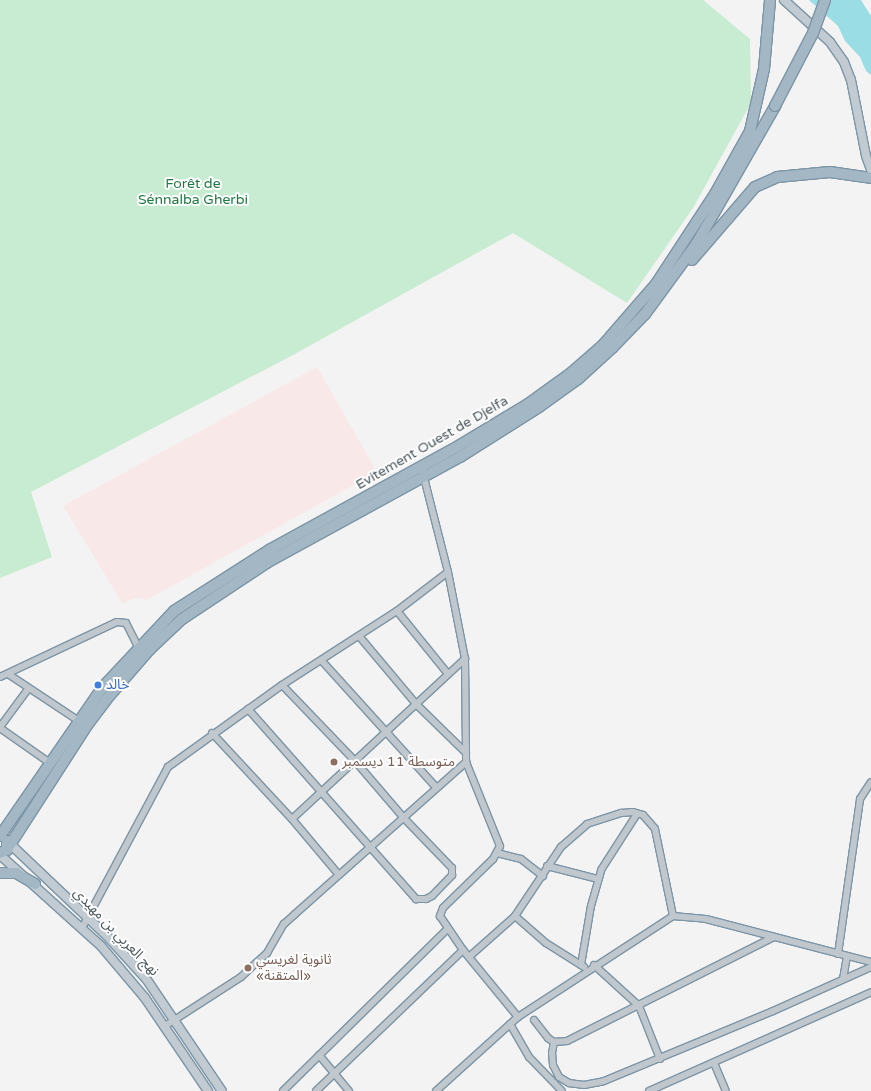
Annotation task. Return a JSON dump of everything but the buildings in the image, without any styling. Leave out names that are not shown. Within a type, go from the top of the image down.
[{"type":"highway","name":"Evitement Ouest de Djelfa","points":[[3,848],[88,724],[111,694],[150,648],[182,619],[268,562],[423,471],[528,404],[565,378],[604,345],[656,284],[736,159],[754,120],[764,69],[770,0]]},
{"type":"highway","points":[[645,314],[716,213],[813,33],[825,0]]},
{"type":"highway","points":[[423,471],[466,453],[578,379],[645,314],[755,187],[777,177],[800,173],[830,172],[871,178]]},
{"type":"highway","name":"Evitement Ouest de Djelfa","points":[[3,848],[50,762],[102,688],[138,647],[174,611],[233,572],[423,471]]},
{"type":"highway","points":[[0,873],[16,873],[35,884]]},
{"type":"main road","points":[[784,0],[830,42],[844,62],[851,80],[866,156],[871,170]]},
{"type":"main road","name":"نهج العربي بن مهيدي","points":[[3,848],[35,884],[82,928],[130,980],[165,1026],[208,1091]]},
{"type":"main road","name":"نهج العربي بن مهيدي","points":[[3,848],[88,918],[147,980],[222,1091]]},
{"type":"main road","points":[[174,1040],[184,1035]]},
{"type":"street","points":[[423,471],[448,572],[465,659],[466,762],[500,841],[498,853],[443,908],[440,913],[441,921],[518,1016]]},
{"type":"street","points":[[82,928],[168,767],[282,685],[322,661],[397,611],[448,572]]},
{"type":"street","points":[[397,611],[448,674]]},
{"type":"street","points":[[0,677],[117,622],[126,623],[138,647]]},
{"type":"street","points":[[359,636],[416,704],[466,753]]},
{"type":"street","points":[[292,819],[465,659]]},
{"type":"street","points":[[322,661],[385,733],[436,787]]},
{"type":"street","points":[[8,674],[79,721]]},
{"type":"street","points":[[248,709],[416,899],[426,899],[432,896],[453,871],[403,817],[355,761],[282,685]]},
{"type":"street","points":[[28,688],[0,727],[50,762]]},
{"type":"street","points":[[212,734],[292,819],[339,875]]},
{"type":"street","points":[[165,1026],[256,963],[267,953],[284,924],[436,787],[466,762]]},
{"type":"street","points":[[838,954],[860,799],[871,782]]},
{"type":"street","points":[[470,956],[515,916],[561,847],[587,824],[621,813],[643,815],[655,829],[673,916]]},
{"type":"street","points":[[581,965],[591,906],[598,879],[637,814]]},
{"type":"street","points":[[498,853],[521,859],[543,876]]},
{"type":"street","points":[[547,866],[598,879]]},
{"type":"street","points":[[515,916],[546,943],[588,969]]},
{"type":"street","points":[[436,1091],[518,1016],[594,965],[673,916],[706,919],[871,962]]},
{"type":"street","points":[[283,1091],[447,929]]},
{"type":"street","points":[[534,1020],[548,1038],[554,1042],[567,1041],[774,937]]},
{"type":"street","points":[[316,1091],[463,950]]},
{"type":"street","points":[[843,980],[847,956]]},
{"type":"street","points":[[594,965],[639,1006],[660,1059]]},
{"type":"street","points":[[554,1042],[552,1052],[553,1064],[559,1076],[569,1083],[584,1085],[604,1081],[660,1059],[871,967]]},
{"type":"street","points":[[649,1091],[871,992]]},
{"type":"street","points":[[510,1024],[529,1057],[562,1091]]},
{"type":"street","points":[[319,1055],[349,1091]]},
{"type":"street","points":[[714,1063],[726,1091]]},
{"type":"shaded area","points":[[317,367],[377,472],[145,601],[143,598],[134,598],[123,604],[63,506]]},
{"type":"green space","name":"Forêt de Sénnalba Gherbi","points":[[0,0],[703,0],[750,39],[751,103],[693,208],[627,303],[513,233],[293,355],[31,492],[52,557],[0,578]]},
{"type":"water","points":[[809,0],[861,0],[871,16],[871,75],[866,71],[860,57],[845,41],[838,26]]},
{"type":"place","name":"خالد","points":[[98,685]]},
{"type":"place","name":"متوسطة 11 ديسمبر","points":[[334,762]]},
{"type":"place","name":"ثانوية لغريسي «المتقنة»","points":[[248,968]]}]
